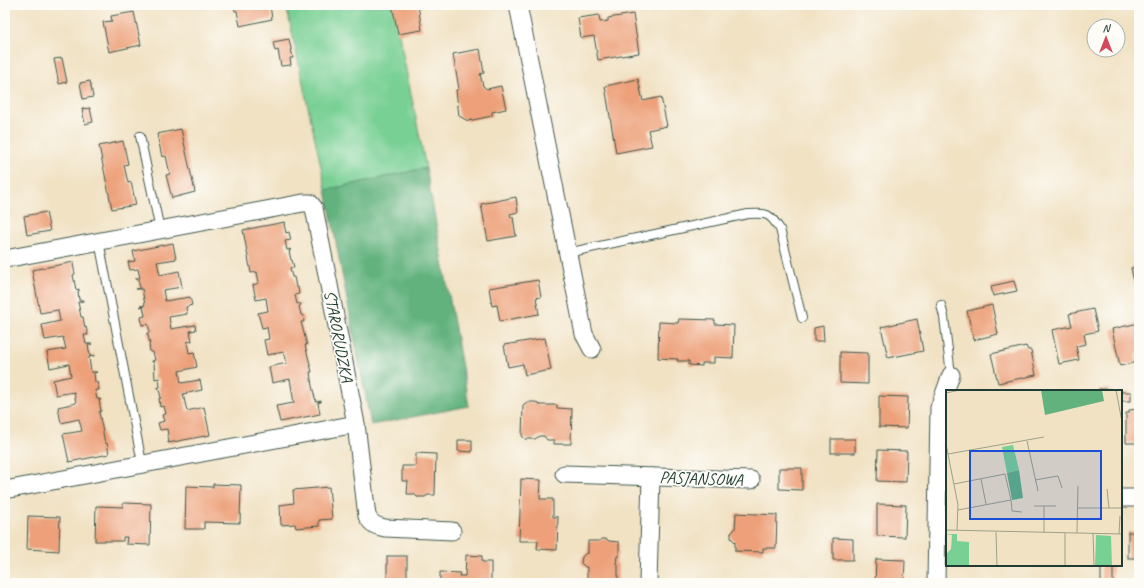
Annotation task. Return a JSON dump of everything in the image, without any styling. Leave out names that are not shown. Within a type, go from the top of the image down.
[{"type":"street","points":[[518,5],[584,334],[592,349]]},
{"type":"street","name":"STARORUDZKA","points":[[5,259],[303,203],[310,203],[313,205],[356,424]]},
{"type":"street","points":[[936,583],[942,498],[939,408],[951,375]]},
{"type":"street","points":[[5,490],[356,424],[367,516],[371,523],[385,528],[452,531]]},
{"type":"street","name":"PASJANSOWA","points":[[564,474],[751,480]]},
{"type":"street","name":"PASJANSOWA","points":[[648,583],[651,477]]},
{"type":"street","points":[[1122,498],[1139,498]]},
{"type":"lane","points":[[140,136],[160,230]]},
{"type":"lane","points":[[567,253],[748,214],[768,214],[780,229],[802,318]]},
{"type":"lane","points":[[100,241],[142,464]]},
{"type":"lane","points":[[941,305],[944,317],[951,375]]},
{"type":"green space","points":[[286,5],[393,5],[426,168],[326,190]]},
{"type":"green space","points":[[426,168],[469,406],[371,425],[326,190]]},
{"type":"building","points":[[234,5],[270,5],[272,19],[240,26],[237,11],[235,11]]},
{"type":"building","points":[[392,5],[418,5],[422,30],[398,34]]},
{"type":"building","points":[[134,12],[141,45],[109,52],[103,22],[112,21],[111,16]]},
{"type":"building","points":[[633,14],[639,53],[598,60],[594,36],[581,38],[578,18],[599,15],[600,22],[608,21],[608,18]]},
{"type":"building","points":[[289,39],[293,58],[290,58],[291,65],[281,66],[278,50],[275,51],[273,42]]},
{"type":"building","points":[[480,49],[484,73],[480,74],[483,86],[487,89],[501,86],[506,109],[492,112],[492,116],[468,121],[459,116],[456,90],[459,89],[453,54]]},
{"type":"building","points":[[62,58],[67,82],[59,84],[54,59]]},
{"type":"building","points":[[638,79],[643,101],[661,97],[667,126],[648,130],[652,146],[616,153],[605,86]]},
{"type":"building","points":[[90,81],[93,97],[83,99],[80,83]]},
{"type":"building","points":[[90,108],[93,122],[85,124],[82,109]]},
{"type":"building","points":[[181,129],[195,192],[172,198],[166,175],[170,174],[166,156],[162,157],[157,134]]},
{"type":"building","points":[[123,141],[128,164],[124,165],[128,183],[131,182],[136,205],[112,209],[99,146]]},
{"type":"building","points":[[516,197],[518,212],[510,214],[511,217],[513,217],[516,236],[488,241],[481,204]]},
{"type":"building","points":[[46,212],[50,231],[27,235],[24,216]]},
{"type":"building","points":[[285,222],[286,233],[289,232],[291,240],[285,241],[287,250],[291,250],[289,251],[294,267],[290,268],[296,287],[298,287],[299,294],[295,295],[297,304],[300,303],[301,305],[299,306],[301,315],[303,315],[304,322],[301,322],[312,372],[310,372],[312,386],[316,402],[321,402],[318,403],[320,414],[280,422],[276,406],[294,403],[290,379],[272,383],[269,367],[287,363],[284,352],[267,355],[264,340],[269,339],[267,327],[262,328],[258,313],[268,311],[266,298],[256,300],[253,285],[259,283],[257,272],[251,273],[243,230]]},
{"type":"building","points":[[173,243],[176,259],[157,262],[160,275],[179,271],[182,287],[163,290],[165,301],[190,297],[192,305],[186,307],[187,314],[169,317],[171,329],[195,325],[196,330],[190,331],[192,341],[187,342],[189,353],[194,352],[197,367],[179,371],[181,383],[200,380],[202,390],[183,394],[187,411],[204,407],[210,435],[168,443],[167,429],[160,430],[158,423],[164,421],[162,415],[166,414],[164,406],[160,407],[159,398],[161,398],[159,389],[157,388],[160,387],[159,378],[155,379],[154,362],[152,361],[155,360],[153,352],[150,352],[150,344],[147,335],[147,333],[150,332],[148,324],[142,325],[141,317],[145,316],[143,306],[140,306],[145,305],[142,289],[136,289],[140,288],[138,279],[136,280],[136,278],[140,278],[138,269],[130,270],[128,262],[135,261],[133,251]]},
{"type":"building","points":[[74,262],[75,274],[73,275],[76,290],[79,289],[79,300],[83,300],[78,302],[81,317],[83,317],[88,335],[84,335],[86,344],[92,344],[88,345],[90,356],[94,355],[89,357],[91,372],[97,372],[94,373],[95,382],[97,382],[99,390],[95,390],[97,399],[101,400],[99,400],[101,411],[99,412],[105,443],[107,443],[109,454],[69,462],[63,434],[82,431],[79,419],[61,423],[58,407],[76,403],[74,392],[56,395],[53,380],[71,376],[69,364],[50,368],[47,352],[66,349],[63,337],[45,340],[42,325],[60,321],[58,310],[40,313],[32,270]]},
{"type":"building","points":[[1139,266],[1139,297],[1137,297],[1131,268]]},
{"type":"building","points":[[538,280],[541,297],[536,298],[539,314],[500,321],[497,305],[492,306],[489,288]]},
{"type":"building","points":[[1014,281],[1017,291],[993,296],[991,286]]},
{"type":"building","points":[[992,305],[998,334],[974,340],[967,311]]},
{"type":"building","points":[[1093,309],[1098,331],[1084,334],[1086,344],[1076,346],[1079,360],[1059,364],[1052,330],[1072,326],[1069,314]]},
{"type":"building","points":[[679,319],[715,320],[715,324],[734,325],[733,358],[714,357],[714,363],[702,363],[702,366],[689,365],[689,361],[677,361],[678,359],[658,358],[659,322],[678,323]]},
{"type":"building","points":[[917,319],[923,351],[888,358],[881,327]]},
{"type":"building","points":[[1139,323],[1139,354],[1135,355],[1137,362],[1120,366],[1112,329]]},
{"type":"building","points":[[823,326],[824,341],[814,341],[814,328]]},
{"type":"building","points":[[545,338],[551,370],[525,375],[523,364],[508,367],[504,345]]},
{"type":"building","points":[[1026,346],[1028,350],[1031,350],[1036,375],[998,383],[991,354]]},
{"type":"building","points":[[840,352],[868,353],[868,384],[840,383]]},
{"type":"building","points":[[1099,389],[1111,389],[1111,390]]},
{"type":"building","points":[[1122,392],[1131,392],[1131,401],[1122,401]]},
{"type":"building","points":[[879,396],[908,397],[907,428],[879,427]]},
{"type":"building","points":[[527,402],[536,402],[539,405],[557,405],[557,408],[572,409],[571,444],[554,444],[554,440],[547,440],[544,436],[539,436],[535,439],[525,439],[522,436],[523,405]]},
{"type":"building","points":[[1139,409],[1139,443],[1126,443],[1126,413],[1129,413],[1129,410]]},
{"type":"building","points":[[831,439],[855,439],[855,453],[831,453]]},
{"type":"building","points":[[458,440],[472,440],[472,452],[458,451]]},
{"type":"building","points":[[878,450],[907,451],[906,482],[877,481]]},
{"type":"building","points":[[416,453],[436,454],[435,495],[417,497],[414,494],[407,494],[408,481],[402,481],[402,466],[416,466]]},
{"type":"building","points":[[779,468],[802,468],[802,490],[779,489]]},
{"type":"building","points":[[521,479],[541,480],[540,499],[553,499],[553,517],[558,517],[557,550],[537,549],[538,541],[519,541]]},
{"type":"building","points":[[213,484],[241,485],[240,523],[204,522],[204,529],[185,529],[186,486],[213,487]]},
{"type":"building","points":[[329,487],[332,519],[319,520],[319,526],[296,528],[295,524],[281,525],[280,505],[294,503],[293,490]]},
{"type":"building","points":[[123,503],[151,504],[150,545],[126,544],[127,537],[123,537],[123,541],[95,541],[96,506],[123,507]]},
{"type":"building","points":[[877,504],[906,505],[905,537],[877,536]]},
{"type":"building","points":[[736,513],[777,515],[776,548],[763,548],[763,552],[735,551],[735,542],[731,538],[731,533],[735,529]]},
{"type":"building","points":[[28,516],[60,517],[59,551],[27,549]]},
{"type":"building","points":[[1128,532],[1139,532],[1139,558],[1128,558]]},
{"type":"building","points":[[833,538],[853,539],[853,560],[833,560]]},
{"type":"building","points":[[602,539],[619,542],[619,556],[617,556],[616,564],[618,564],[618,583],[587,583],[587,567],[581,563],[582,557],[586,553],[588,554],[588,541],[599,541]]},
{"type":"building","points":[[466,555],[482,556],[482,562],[491,562],[491,583],[440,583],[440,572],[460,573],[459,576],[465,576]]},
{"type":"building","points":[[387,556],[407,556],[407,583],[387,583]]},
{"type":"building","points":[[876,559],[905,560],[904,583],[875,583]]},
{"type":"building","points":[[1101,566],[1113,566],[1113,583],[1101,583]]}]
